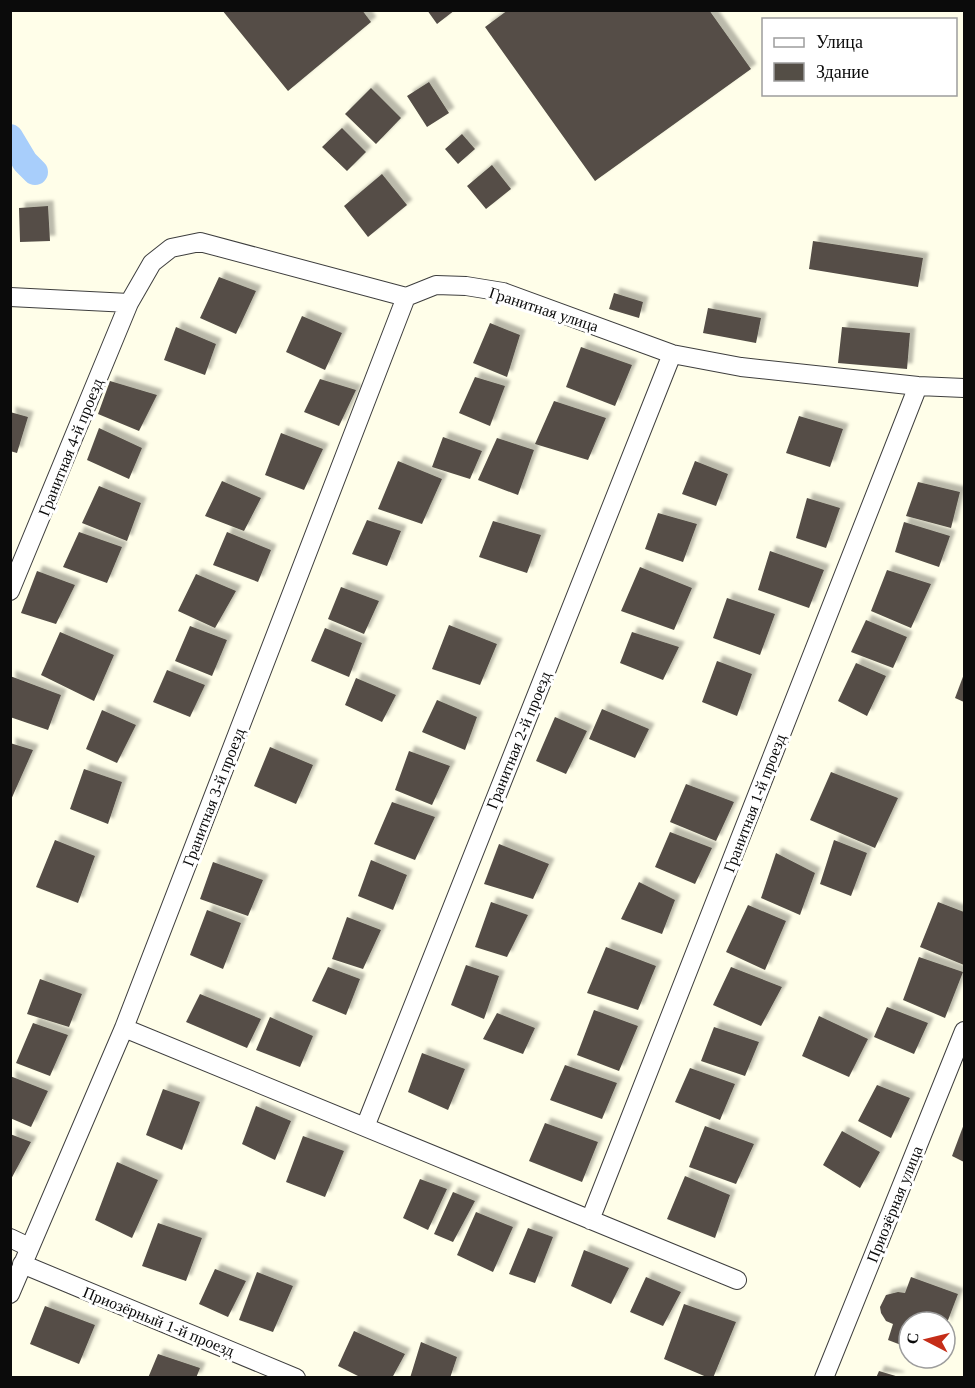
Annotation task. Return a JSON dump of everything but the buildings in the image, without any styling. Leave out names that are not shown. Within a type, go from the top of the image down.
[{"type":"street","points":[[10,297],[129,303],[152,263],[171,248],[200,242],[406,297]]},
{"type":"street","name":"Гранитная улица","points":[[406,297],[436,285],[466,285],[503,292],[672,354],[741,367],[918,386],[964,388]]},
{"type":"street","name":"Гранитная 3-й проезд","points":[[10,1294],[124,1028],[406,297]]},
{"type":"street","name":"Гранитная 4-й проезд","points":[[10,591],[129,303]]},
{"type":"street","name":"Гранитная 2-й проезд","points":[[365,1127],[672,354]]},
{"type":"street","name":"Гранитная 1-й проезд","points":[[590,1220],[918,386]]},
{"type":"street","points":[[124,1028],[737,1280]]},
{"type":"street","name":"Приозёрная улица","points":[[824,1377],[964,1031]]},
{"type":"street","points":[[10,1238],[29,1247]]},
{"type":"street","name":"Приозёрный 1-й проезд","points":[[22,1264],[296,1377]]},
{"type":"waterway","points":[[10,137],[25,162],[35,172]]}]
